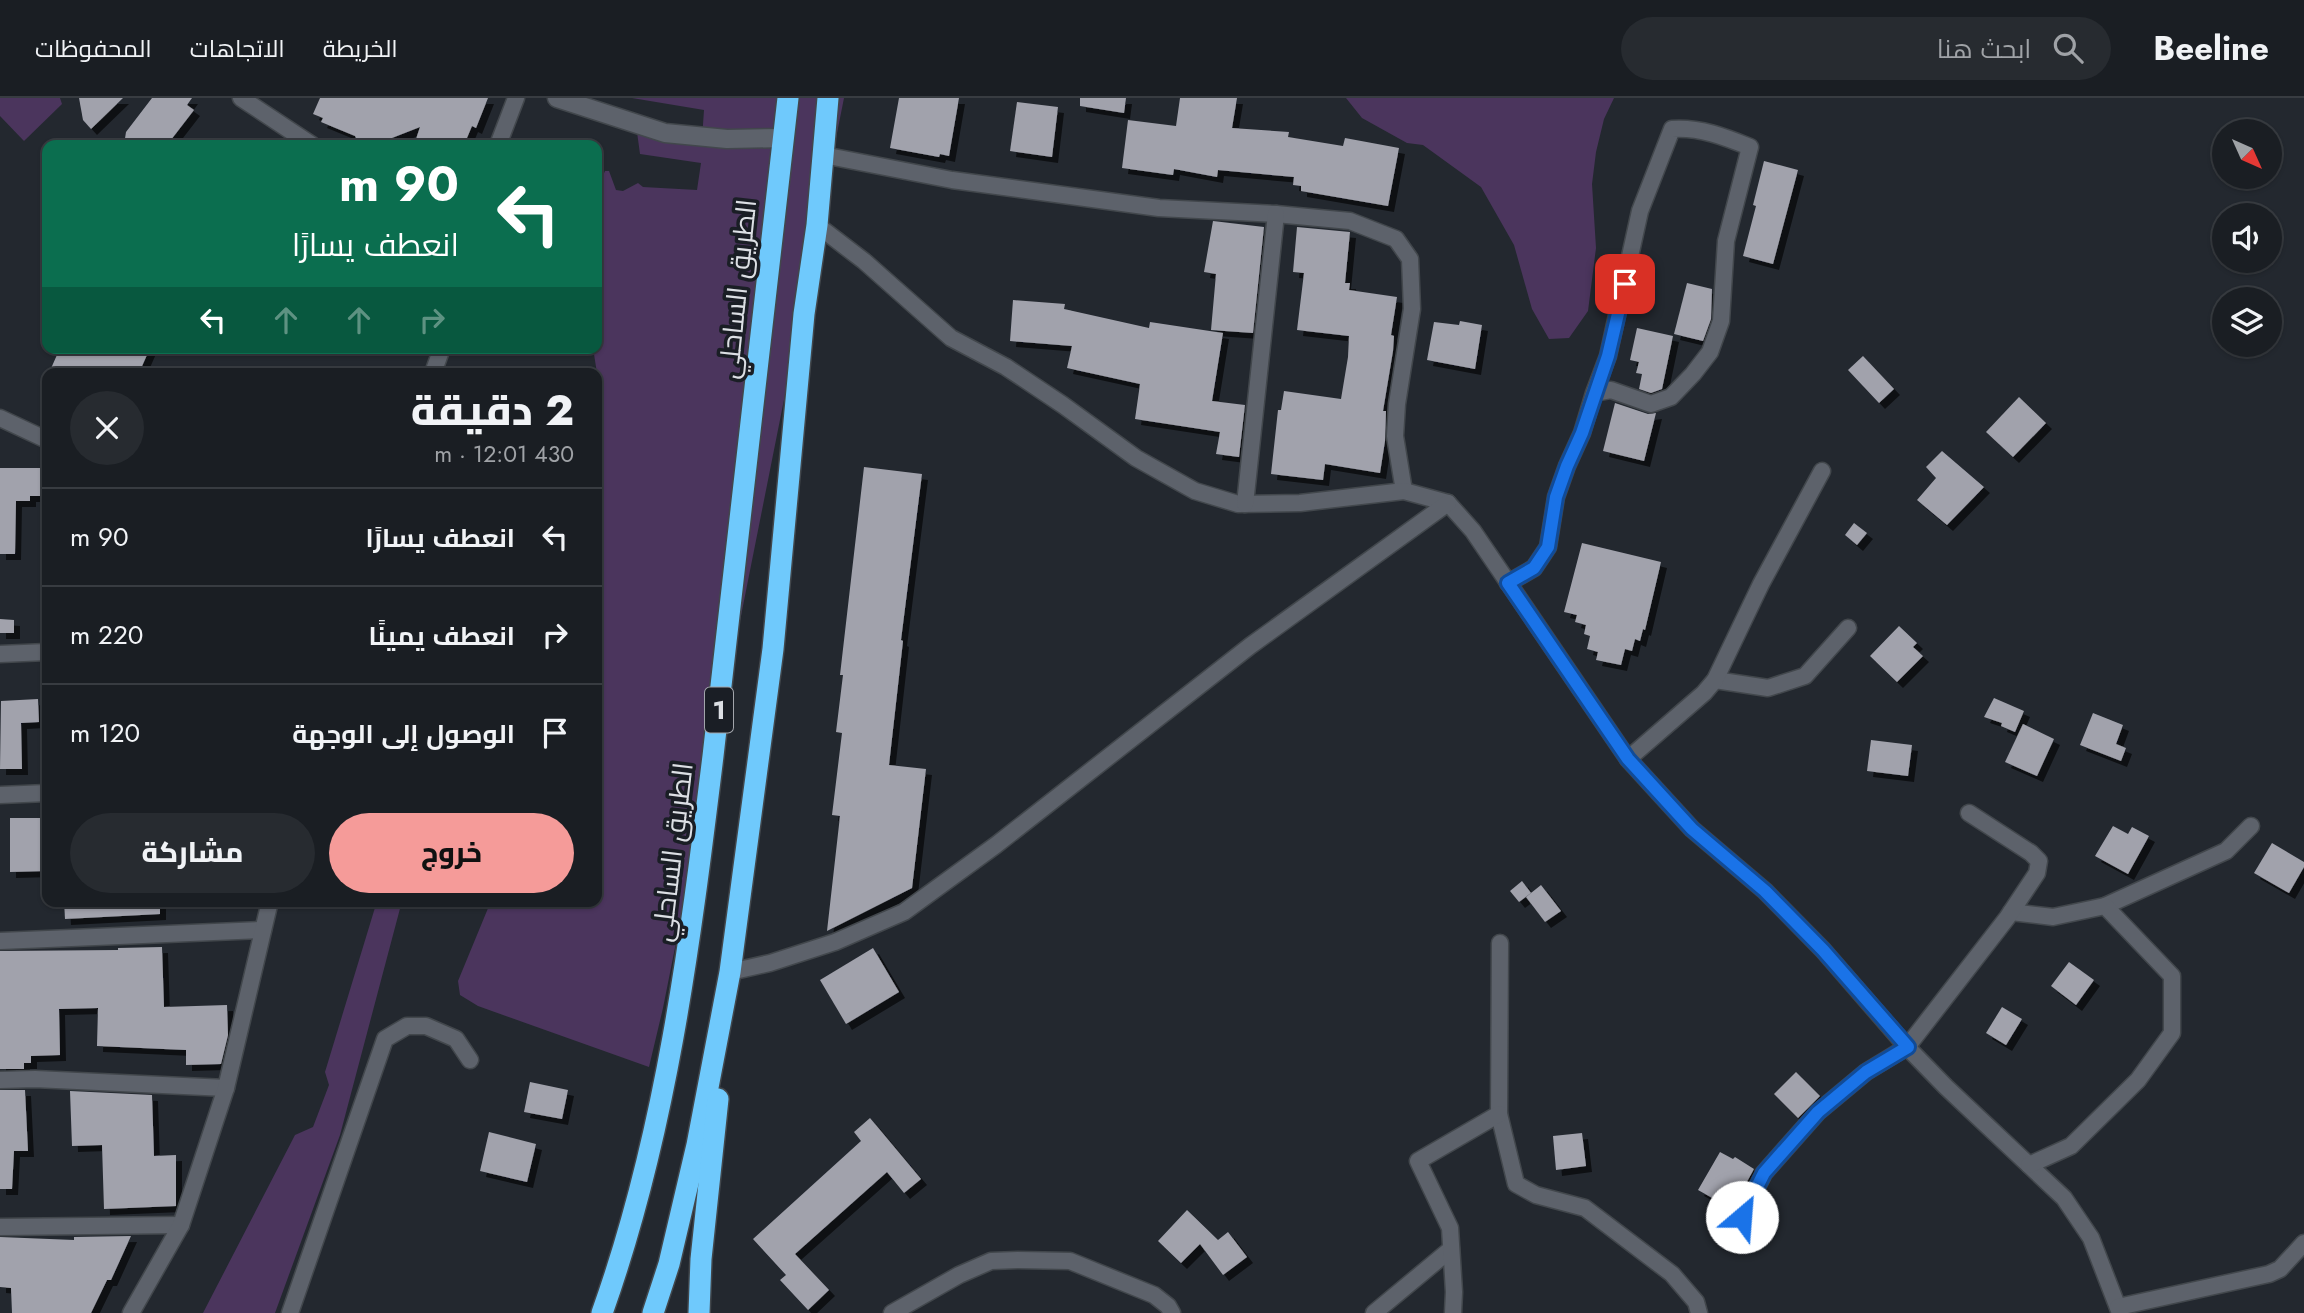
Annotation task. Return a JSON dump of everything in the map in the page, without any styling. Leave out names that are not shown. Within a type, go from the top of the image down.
[{"type":"highway","name":"الطريق الساحلي","points":[[602,1313],[622,1258],[657,1116],[690,939],[730,621],[788,98]]},
{"type":"highway","name":"1","points":[[653,1313],[669,1264],[697,1145],[730,972],[773,649],[804,314],[817,225],[828,98]]},
{"type":"highway","points":[[699,1313],[701,1259],[730,972]]},
{"type":"street","points":[[241,98],[304,140]]},
{"type":"street","points":[[500,140],[516,98]]},
{"type":"street","points":[[567,100],[665,133],[727,139],[783,138]]},
{"type":"street","points":[[1508,583],[1534,568],[1548,547],[1556,497],[1582,433],[1594,393],[1608,356],[1640,211],[1672,129],[1689,127],[1750,147],[1726,241],[1721,321],[1710,352],[1671,397],[1651,404],[1611,390],[1594,393]]},
{"type":"street","points":[[823,155],[952,180],[1159,208],[1350,221],[1396,239],[1410,259],[1412,309],[1397,404],[1395,436],[1404,491]]},
{"type":"street","points":[[1245,504],[1276,214]]},
{"type":"street","points":[[817,225],[864,261],[951,338],[1029,382],[1148,465],[1195,491],[1238,504],[1300,503],[1404,491],[1448,502],[1473,531],[1628,759],[1692,829],[1765,891],[1823,950],[1946,1087],[2064,1198],[2091,1238],[2119,1310],[2269,1274],[2280,1269],[2304,1243]]},
{"type":"street","points":[[0,418],[42,438]]},
{"type":"street","points":[[1628,759],[1704,693],[1715,680],[1761,584],[1822,471]]},
{"type":"street","points":[[730,972],[771,963],[835,942],[904,912],[996,845],[1250,646],[1448,502]]},
{"type":"street","points":[[1715,680],[1768,688],[1805,676],[1847,628]]},
{"type":"street","points":[[0,654],[42,652]]},
{"type":"street","points":[[0,795],[42,793]]},
{"type":"street","points":[[1742,1217],[1764,1173],[1818,1112],[1866,1072],[1908,1047],[2011,912],[2037,873],[2039,861],[2031,853],[1969,813]]},
{"type":"street","points":[[2011,912],[2053,917],[2105,906],[2226,851],[2251,825]]},
{"type":"street","points":[[2029,1165],[2071,1146],[2138,1080],[2172,1033],[2172,976],[2105,906]]},
{"type":"street","points":[[131,1313],[181,1225],[226,1088],[269,907]]},
{"type":"street","points":[[0,941],[263,930]]},
{"type":"street","points":[[1500,943],[1499,1114],[1516,1184],[1536,1195],[1585,1208],[1672,1274],[1696,1302],[1699,1313]]},
{"type":"street","points":[[290,1313],[385,1039],[407,1026],[426,1026],[456,1039],[470,1060]]},
{"type":"street","points":[[0,1080],[35,1079],[226,1088]]},
{"type":"street","points":[[1453,1313],[1450,1228],[1418,1161],[1499,1114]]},
{"type":"street","points":[[0,1227],[181,1225]]},
{"type":"street","points":[[1374,1313],[1451,1249]]},
{"type":"street","points":[[892,1313],[959,1275],[990,1261],[1070,1261],[1154,1295],[1168,1306],[1172,1313]]},
{"type":"shaded area","points":[[0,98],[60,98],[62,104],[24,141],[0,116]]},
{"type":"shaded area","points":[[632,98],[844,98],[649,1067],[478,1006],[460,995],[458,981],[489,907],[602,907],[602,368],[596,368],[594,354],[602,354],[602,178],[605,171],[609,171],[616,190],[623,191],[638,183],[643,187],[697,190],[701,163],[640,154],[637,132],[702,139],[704,110]]},
{"type":"shaded area","points":[[1346,98],[1614,98],[1604,119],[1592,184],[1596,248],[1588,311],[1569,338],[1549,339],[1532,309],[1514,245],[1481,187],[1423,145],[1407,143],[1362,118]]},
{"type":"shaded area","points":[[375,907],[400,907],[340,1135],[275,1313],[203,1313],[295,1135],[313,1127],[329,1085],[325,1072]]},
{"type":"building","points":[[79,98],[123,98],[91,129],[83,120]]},
{"type":"building","points":[[152,98],[192,98],[187,105],[194,110],[171,140],[125,140],[126,132]]},
{"type":"building","points":[[320,98],[488,98],[476,128],[472,126],[466,140],[416,140],[420,127],[387,140],[357,140],[355,136],[321,122],[323,118],[313,114]]},
{"type":"building","points":[[899,98],[959,98],[949,156],[940,154],[939,157],[890,148]]},
{"type":"building","points":[[1080,98],[1126,98],[1124,113],[1080,106]]},
{"type":"building","points":[[1180,98],[1237,98],[1232,128],[1289,132],[1288,137],[1343,146],[1345,138],[1399,148],[1388,206],[1301,191],[1301,186],[1293,185],[1294,177],[1218,170],[1217,177],[1174,169],[1173,175],[1122,168],[1128,120],[1176,126]]},
{"type":"building","points":[[1017,102],[1058,107],[1052,157],[1010,151]]},
{"type":"building","points":[[1764,161],[1798,170],[1773,264],[1743,256]]},
{"type":"building","points":[[1213,221],[1264,227],[1253,333],[1211,330],[1216,274],[1204,272]]},
{"type":"building","points":[[1297,227],[1350,232],[1345,283],[1350,283],[1349,290],[1397,297],[1391,335],[1394,336],[1393,351],[1383,411],[1386,411],[1385,441],[1380,473],[1325,464],[1323,480],[1271,474],[1278,410],[1281,410],[1284,391],[1341,399],[1348,357],[1349,336],[1297,330],[1304,273],[1293,272]]},
{"type":"building","points":[[1687,283],[1712,289],[1711,319],[1703,341],[1674,334]]},
{"type":"building","points":[[1013,300],[1065,304],[1064,309],[1149,328],[1150,322],[1223,333],[1212,401],[1245,405],[1239,457],[1216,454],[1220,432],[1135,419],[1140,384],[1067,368],[1072,346],[1010,341]]},
{"type":"building","points":[[1460,321],[1482,325],[1475,369],[1427,360],[1434,322],[1459,325]]},
{"type":"building","points":[[1637,328],[1673,336],[1662,389],[1651,393],[1639,389],[1642,374],[1636,373],[1639,362],[1630,360]]},
{"type":"building","points":[[57,354],[147,354],[141,368],[51,368]]},
{"type":"building","points":[[1863,356],[1894,389],[1879,403],[1848,370]]},
{"type":"building","points":[[2019,397],[2046,423],[2013,457],[1986,432]]},
{"type":"building","points":[[1615,403],[1648,414],[1656,413],[1644,461],[1603,451]]},
{"type":"building","points":[[1942,451],[1984,487],[1947,525],[1917,500],[1936,478],[1926,467]]},
{"type":"building","points":[[864,467],[922,474],[901,640],[889,765],[926,769],[912,888],[827,931],[840,816],[832,815],[842,733],[836,732],[843,675],[840,675]]},
{"type":"building","points":[[0,468],[42,468],[42,496],[30,496],[30,501],[16,501],[15,554],[0,554]]},
{"type":"building","points":[[1854,523],[1867,533],[1857,545],[1845,535]]},
{"type":"building","points":[[1582,543],[1661,562],[1645,630],[1643,629],[1640,641],[1635,639],[1632,651],[1625,649],[1621,665],[1596,660],[1598,652],[1587,649],[1590,636],[1584,634],[1586,625],[1575,622],[1577,615],[1564,612]]},
{"type":"building","points":[[0,619],[14,620],[14,633],[0,633]]},
{"type":"building","points":[[1899,626],[1917,643],[1913,647],[1923,656],[1897,682],[1870,656]]},
{"type":"building","points":[[1994,698],[2024,711],[2015,732],[2001,726],[2002,723],[1984,717]]},
{"type":"building","points":[[38,699],[39,722],[21,723],[22,769],[0,769],[1,701]]},
{"type":"building","points":[[2093,713],[2123,725],[2116,744],[2126,748],[2121,761],[2080,745]]},
{"type":"building","points":[[2023,724],[2054,739],[2037,776],[2005,762]]},
{"type":"building","points":[[1871,740],[1912,745],[1908,776],[1867,771]]},
{"type":"building","points":[[10,818],[42,818],[42,871],[10,872]]},
{"type":"building","points":[[2113,826],[2128,834],[2132,827],[2149,836],[2128,874],[2095,856]]},
{"type":"building","points":[[2272,843],[2304,862],[2304,867],[2289,893],[2254,873]]},
{"type":"building","points":[[1522,881],[1531,893],[1519,902],[1510,891]]},
{"type":"building","points":[[1541,885],[1561,911],[1545,922],[1526,897]]},
{"type":"building","points":[[64,907],[160,907],[160,914],[65,919]]},
{"type":"building","points":[[162,947],[164,1007],[227,1005],[228,1035],[221,1064],[186,1065],[186,1050],[97,1046],[98,1008],[59,1009],[60,1055],[31,1056],[31,1063],[24,1063],[24,1069],[0,1069],[0,951]]},
{"type":"building","points":[[873,948],[899,992],[846,1024],[820,980]]},
{"type":"building","points":[[2069,962],[2094,980],[2076,1005],[2051,986]]},
{"type":"building","points":[[2002,1007],[2022,1019],[2006,1045],[1986,1033]]},
{"type":"building","points":[[1796,1072],[1820,1096],[1798,1118],[1774,1094]]},
{"type":"building","points":[[530,1082],[568,1090],[562,1119],[524,1112]]},
{"type":"building","points":[[0,1090],[25,1090],[28,1151],[14,1151],[12,1189],[0,1189]]},
{"type":"building","points":[[70,1091],[152,1095],[154,1156],[176,1155],[176,1206],[104,1209],[102,1145],[72,1146]]},
{"type":"building","points":[[870,1118],[921,1179],[904,1193],[887,1172],[795,1254],[829,1290],[808,1310],[780,1280],[786,1275],[753,1239],[861,1141],[854,1132]]},
{"type":"building","points":[[489,1132],[536,1144],[527,1182],[480,1171]]},
{"type":"building","points":[[1582,1133],[1586,1166],[1556,1170],[1553,1136]]},
{"type":"building","points":[[1720,1152],[1733,1159],[1735,1157],[1754,1169],[1732,1209],[1698,1190]]},
{"type":"building","points":[[1187,1210],[1218,1240],[1228,1232],[1247,1257],[1223,1275],[1200,1244],[1181,1263],[1158,1241]]},
{"type":"building","points":[[131,1236],[111,1280],[107,1280],[91,1313],[12,1313],[11,1288],[0,1287],[0,1237],[74,1240],[74,1237]]},
{"type":"route","points":[[1625,284],[1608,356],[1582,433],[1556,497],[1548,547],[1534,568],[1508,583],[1628,759],[1692,829],[1765,891],[1823,950],[1908,1047],[1866,1072],[1818,1112],[1764,1173],[1742,1217]]}]
